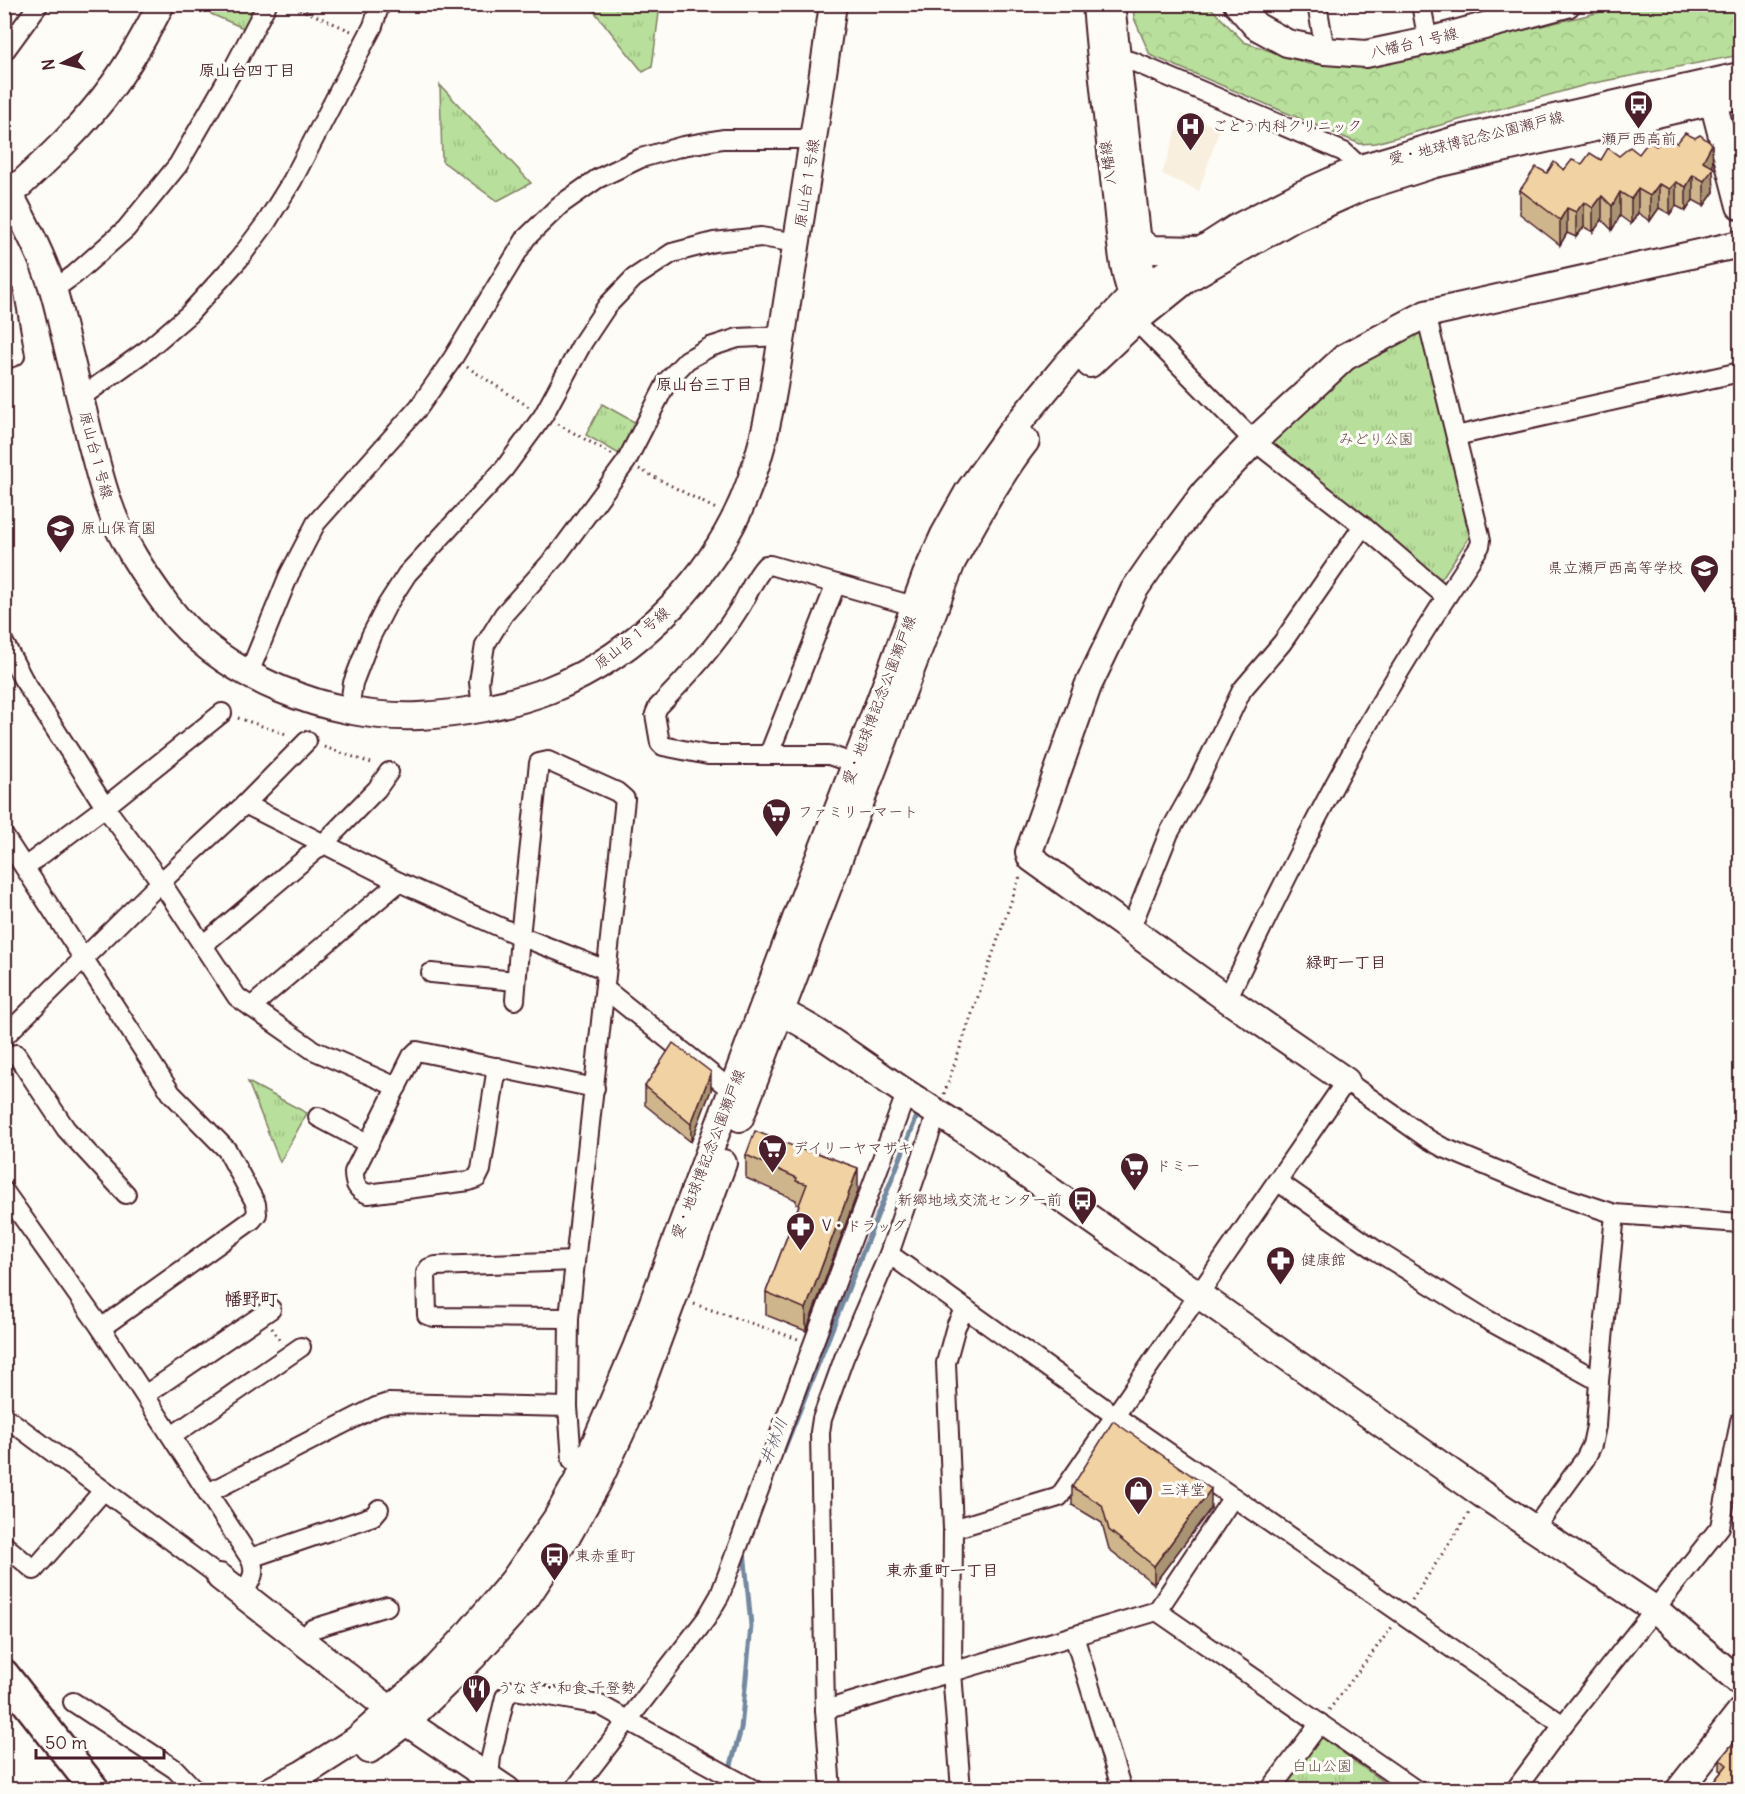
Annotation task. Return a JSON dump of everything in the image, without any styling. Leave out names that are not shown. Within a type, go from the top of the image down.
[{"type":"main road","points":[[4,1674],[95,1790]]},
{"type":"street","points":[[4,52],[39,4]]},
{"type":"street","points":[[7,189],[50,158],[97,106],[140,44],[161,4]]},
{"type":"street","points":[[53,290],[74,275],[126,229],[178,165],[231,73],[267,4]]},
{"type":"street","points":[[80,398],[147,350],[189,314],[239,259],[266,223],[291,182],[373,26],[380,4]]},
{"type":"street","name":"原山台１号線","points":[[7,189],[33,238],[53,290],[110,509],[130,548],[170,609],[198,639],[219,656],[285,692],[318,704],[372,715],[418,716],[482,709],[548,690],[599,665],[625,646],[669,611],[714,554],[734,518],[749,486],[760,451],[772,392],[814,139],[833,4]]},
{"type":"street","name":"八幡線","points":[[1092,4],[1118,255],[1140,307]]},
{"type":"street","name":"八幡線","points":[[1112,4],[1137,240],[1140,307]]},
{"type":"street","name":"八幡台１号線","points":[[1237,4],[1256,26],[1287,43],[1325,51],[1366,54],[1428,41],[1519,10],[1567,4]]},
{"type":"street","points":[[1317,4],[1325,51]]},
{"type":"street","points":[[1421,4],[1428,41]]},
{"type":"street","points":[[1117,58],[1134,62],[1344,152],[1361,168]]},
{"type":"street","name":"愛・地球博記念公園瀬戸線","points":[[1140,307],[1294,218],[1363,187],[1435,164],[1710,92],[1740,76]]},
{"type":"street","points":[[1710,92],[1740,206]]},
{"type":"street","name":"愛・地球博記念公園瀬戸線","points":[[310,1790],[357,1759],[398,1717],[472,1658],[526,1598],[568,1535],[636,1348],[773,1009],[924,609],[944,535],[968,492],[1011,432],[1068,363],[1140,307],[1202,250],[1236,228],[1300,195],[1361,168],[1456,140],[1710,92],[1740,95]]},
{"type":"street","points":[[249,673],[289,575],[316,523],[419,407],[453,357],[526,238],[560,205],[597,178],[641,159],[683,146],[723,139],[814,139]]},
{"type":"street","points":[[349,711],[353,683],[371,636],[387,605],[407,574],[504,469],[543,416],[583,342],[607,306],[634,278],[672,253],[714,242],[761,237],[797,243]]},
{"type":"street","points":[[1137,240],[1152,249],[1202,250]]},
{"type":"street","points":[[1740,243],[1426,314],[1345,357],[1254,441],[1205,492],[1134,590],[1088,686],[1029,852],[1030,858],[1130,930],[1442,1147],[1549,1192],[1615,1214],[1740,1223]]},
{"type":"street","points":[[4,294],[15,356],[4,360]]},
{"type":"street","points":[[1140,307],[1254,441],[1363,526],[1446,597]]},
{"type":"street","points":[[1227,999],[1293,865],[1355,747],[1446,597],[1480,546],[1481,540],[1426,314]]},
{"type":"street","points":[[482,709],[479,682],[485,645],[504,614],[558,554],[626,462],[668,380],[687,360],[710,347],[738,338],[781,336]]},
{"type":"street","points":[[1456,436],[1740,372]]},
{"type":"street","points":[[1130,930],[1169,833],[1197,783],[1242,690],[1282,643],[1363,526]]},
{"type":"street","points":[[855,765],[829,755],[708,755],[663,746],[660,743],[655,714],[658,707],[691,673],[714,644],[739,610],[766,565],[924,609]]},
{"type":"street","points":[[769,754],[836,584]]},
{"type":"street","name":"愛・地球博記念公園瀬戸線","points":[[773,1009],[855,765],[924,609]]},
{"type":"street","points":[[4,643],[23,679],[105,807],[161,882],[237,997],[313,1050],[397,1087]]},
{"type":"street","points":[[26,867],[222,713]]},
{"type":"street","points":[[126,1194],[66,1129],[10,1057],[4,1036],[161,882],[245,804],[307,741]]},
{"type":"street","points":[[515,1000],[539,763],[548,761],[617,792],[626,799],[569,1318],[568,1407],[572,1460],[591,1475]]},
{"type":"street","points":[[203,945],[323,844],[377,789],[388,772]]},
{"type":"street","points":[[245,804],[399,882],[520,936],[606,979],[739,1096]]},
{"type":"street","points":[[4,837],[26,867],[171,1094],[227,1150],[256,1204],[257,1214],[252,1220],[101,1328]]},
{"type":"street","points":[[251,1007],[399,882]]},
{"type":"street","points":[[431,974],[516,981]]},
{"type":"street","points":[[773,1009],[824,1037],[906,1094],[982,1142],[1482,1494],[1656,1610],[1740,1682]]},
{"type":"street","points":[[497,1067],[481,1170],[477,1178],[469,1181],[368,1194],[360,1191],[354,1181],[354,1172],[412,1056],[417,1051],[497,1067],[595,1088]]},
{"type":"street","points":[[953,1529],[1059,1497],[1346,1081]]},
{"type":"street","points":[[574,1790],[706,1619],[720,1595],[906,1094]]},
{"type":"street","name":"愛・地球博記念公園瀬戸線","points":[[591,1475],[633,1407],[673,1297],[739,1096]]},
{"type":"street","points":[[831,1790],[825,1710],[820,1432],[822,1419],[844,1358],[889,1254],[937,1113]]},
{"type":"street","points":[[318,1117],[369,1144]]},
{"type":"street","points":[[1277,1181],[1377,1251],[1484,1318],[1599,1381]]},
{"type":"street","points":[[4,1191],[101,1328],[250,1558],[255,1567],[254,1573],[242,1595]]},
{"type":"street","points":[[1534,1529],[1585,1459],[1592,1445],[1596,1426],[1615,1214]]},
{"type":"street","points":[[889,1254],[1114,1415],[1563,1725]]},
{"type":"street","points":[[569,1318],[434,1317],[427,1315],[426,1273],[429,1268],[436,1266],[575,1261]]},
{"type":"street","points":[[961,1790],[952,1672],[953,1529],[946,1363],[956,1326],[965,1308]]},
{"type":"street","points":[[145,1395],[267,1311]]},
{"type":"street","points":[[172,1436],[295,1351]]},
{"type":"street","points":[[208,1493],[375,1407],[388,1403],[568,1407]]},
{"type":"street","points":[[4,1416],[220,1577],[398,1717],[498,1784]]},
{"type":"street","points":[[1515,1790],[1563,1725],[1720,1527],[1740,1421]]},
{"type":"street","points":[[4,1545],[34,1570],[104,1491]]},
{"type":"street","points":[[825,1710],[1157,1611],[1233,1497]]},
{"type":"street","points":[[250,1558],[373,1516],[380,1509]]},
{"type":"street","points":[[304,1642],[312,1629],[387,1606]]},
{"type":"street","points":[[1157,1611],[1416,1790]]},
{"type":"street","points":[[1074,1636],[1122,1790]]},
{"type":"street","points":[[498,1784],[491,1757],[505,1697],[514,1690],[600,1705],[751,1788]]},
{"type":"street","points":[[73,1702],[175,1769],[195,1790]]},
{"type":"street","points":[[1679,1790],[1740,1712]]},
{"type":"street","name":"愛・地球博記念公園瀬戸線","points":[[271,1790],[398,1717]]},
{"type":"street","points":[[1270,1790],[1320,1723]]},
{"type":"path","points":[[290,4],[367,38]]},
{"type":"path","points":[[453,357],[543,416],[734,518]]},
{"type":"path","points":[[937,1113],[1029,852]]},
{"type":"path","points":[[673,1297],[814,1344]]},
{"type":"path","points":[[267,1311],[295,1351]]},
{"type":"path","points":[[1320,1723],[1402,1614],[1482,1494]]},
{"type":"shaded area","name":"ごとう内科クリニック","points":[[1182,114],[1220,128],[1199,191],[1162,174]]},
{"type":"green space","points":[[215,5],[259,5],[248,30],[211,14]]},
{"type":"green space","points":[[589,5],[660,5],[652,67],[643,72]]},
{"type":"green space","points":[[1133,5],[1208,5],[1244,42],[1309,64],[1372,66],[1630,5],[1740,5],[1740,55],[1589,84],[1376,143],[1360,144],[1150,55],[1134,18]]},
{"type":"green space","points":[[440,85],[531,183],[497,201],[442,161]]},
{"type":"green space","name":"みどり公園","points":[[1413,333],[1421,334],[1470,536],[1442,578],[1437,578],[1273,445],[1272,440],[1351,367]]},
{"type":"green space","points":[[602,404],[638,424],[621,455],[586,435]]},
{"type":"green space","points":[[248,1082],[307,1113],[280,1162]]},
{"type":"green space","name":"白山公園","points":[[1317,1734],[1393,1789],[1278,1790]]},
{"type":"building","points":[[1685,133],[1695,138],[1700,135],[1712,144],[1703,161],[1714,168],[1704,181],[1693,175],[1686,187],[1676,182],[1670,189],[1659,184],[1650,196],[1638,189],[1631,199],[1620,192],[1612,206],[1602,196],[1593,208],[1584,202],[1576,212],[1567,208],[1560,220],[1520,190],[1536,167],[1547,173],[1554,162],[1564,170],[1572,160],[1582,164],[1590,153],[1601,160],[1608,148],[1619,156],[1630,147],[1639,154],[1649,141],[1656,146],[1666,138],[1677,143]]},
{"type":"building","points":[[673,1043],[711,1072],[691,1124],[645,1086]]},
{"type":"building","points":[[755,1131],[808,1152],[809,1150],[858,1168],[806,1309],[766,1292],[807,1184],[796,1181],[797,1178],[746,1155]]},
{"type":"building","points":[[1113,1421],[1211,1489],[1154,1566],[1109,1530],[1102,1505],[1072,1487]]},
{"type":"building","points":[[1740,1735],[1740,1778],[1731,1790],[1707,1790],[1727,1765],[1720,1759]]},
{"type":"waterway","name":"井林川","points":[[783,1452],[917,1116]]},
{"type":"waterway","name":"井林川","points":[[724,1790],[741,1729],[751,1626],[744,1550]]},
{"type":"place","name":"瀬戸西高前","points":[[1639,130]]},
{"type":"place","name":"ごとう内科クリニック","points":[[1191,152]]},
{"type":"place","name":"原山保育園","points":[[60,554]]},
{"type":"place","name":"県立瀬戸西高等学校","points":[[1704,594]]},
{"type":"place","name":"ファミリーマート","points":[[777,838]]},
{"type":"place","name":"デイリーヤマザキ","points":[[772,1174]]},
{"type":"place","name":"ドミー","points":[[1135,1192]]},
{"type":"place","name":"新郷地域交流センター前","points":[[1083,1226]]},
{"type":"place","name":"V・ドラッグ","points":[[801,1252]]},
{"type":"place","name":"健康館","points":[[1280,1286]]},
{"type":"place","name":"三洋堂","points":[[1139,1516]]},
{"type":"place","name":"東赤重町","points":[[554,1582]]},
{"type":"place","name":"うなぎ・和食 千登勢","points":[[476,1714]]},
{"type":"district","name":"原山台四丁目","points":[[247,70]]},
{"type":"district","name":"原山台三丁目","points":[[704,384]]},
{"type":"district","name":"緑町一丁目","points":[[1346,962]]},
{"type":"district","name":"幡野町","points":[[251,1299]]},
{"type":"district","name":"東赤重町一丁目","points":[[942,1570]]}]
